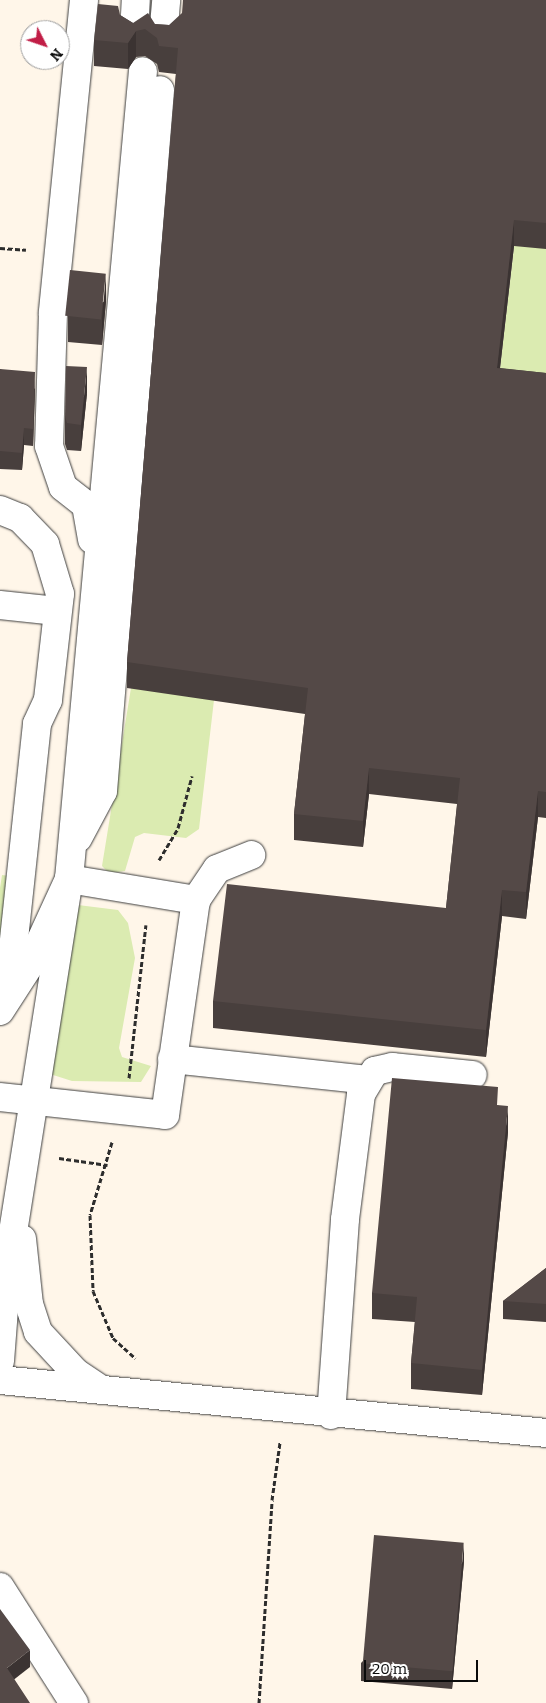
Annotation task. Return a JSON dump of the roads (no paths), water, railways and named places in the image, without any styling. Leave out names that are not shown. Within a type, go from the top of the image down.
[{"type":"lane","points":[[84,0],[53,313],[49,446],[63,488],[86,505]]},
{"type":"lane","points":[[136,0],[147,35]]},
{"type":"lane","points":[[147,35],[149,0]]},
{"type":"lane","points":[[147,35],[166,0]]},
{"type":"lane","points":[[97,566],[86,505],[144,71]]},
{"type":"lane","points":[[0,1361],[9,1210],[35,1100],[69,879],[144,71]]},
{"type":"lane","points":[[71,851],[103,791],[144,71]]},
{"type":"lane","points":[[0,510],[20,518],[45,544],[60,594],[48,700],[37,724],[3,1007]]},
{"type":"lane","points":[[0,605],[58,611]]},
{"type":"lane","points":[[30,966],[55,728],[48,700]]},
{"type":"lane","points":[[0,1097],[84,1103],[165,1114],[196,900],[217,869],[251,855]]},
{"type":"lane","points":[[3,1007],[30,966],[69,879]]},
{"type":"lane","points":[[69,879],[150,894],[196,900]]},
{"type":"lane","points":[[172,1059],[368,1080]]},
{"type":"lane","points":[[332,1415],[354,1129],[368,1080],[375,1071],[393,1067],[473,1075]]},
{"type":"lane","points":[[9,1210],[29,1304],[38,1332],[75,1372],[106,1392]]},
{"type":"lane","points":[[0,1380],[332,1415],[546,1433]]},
{"type":"lane","points":[[0,1587],[74,1703]]}]
